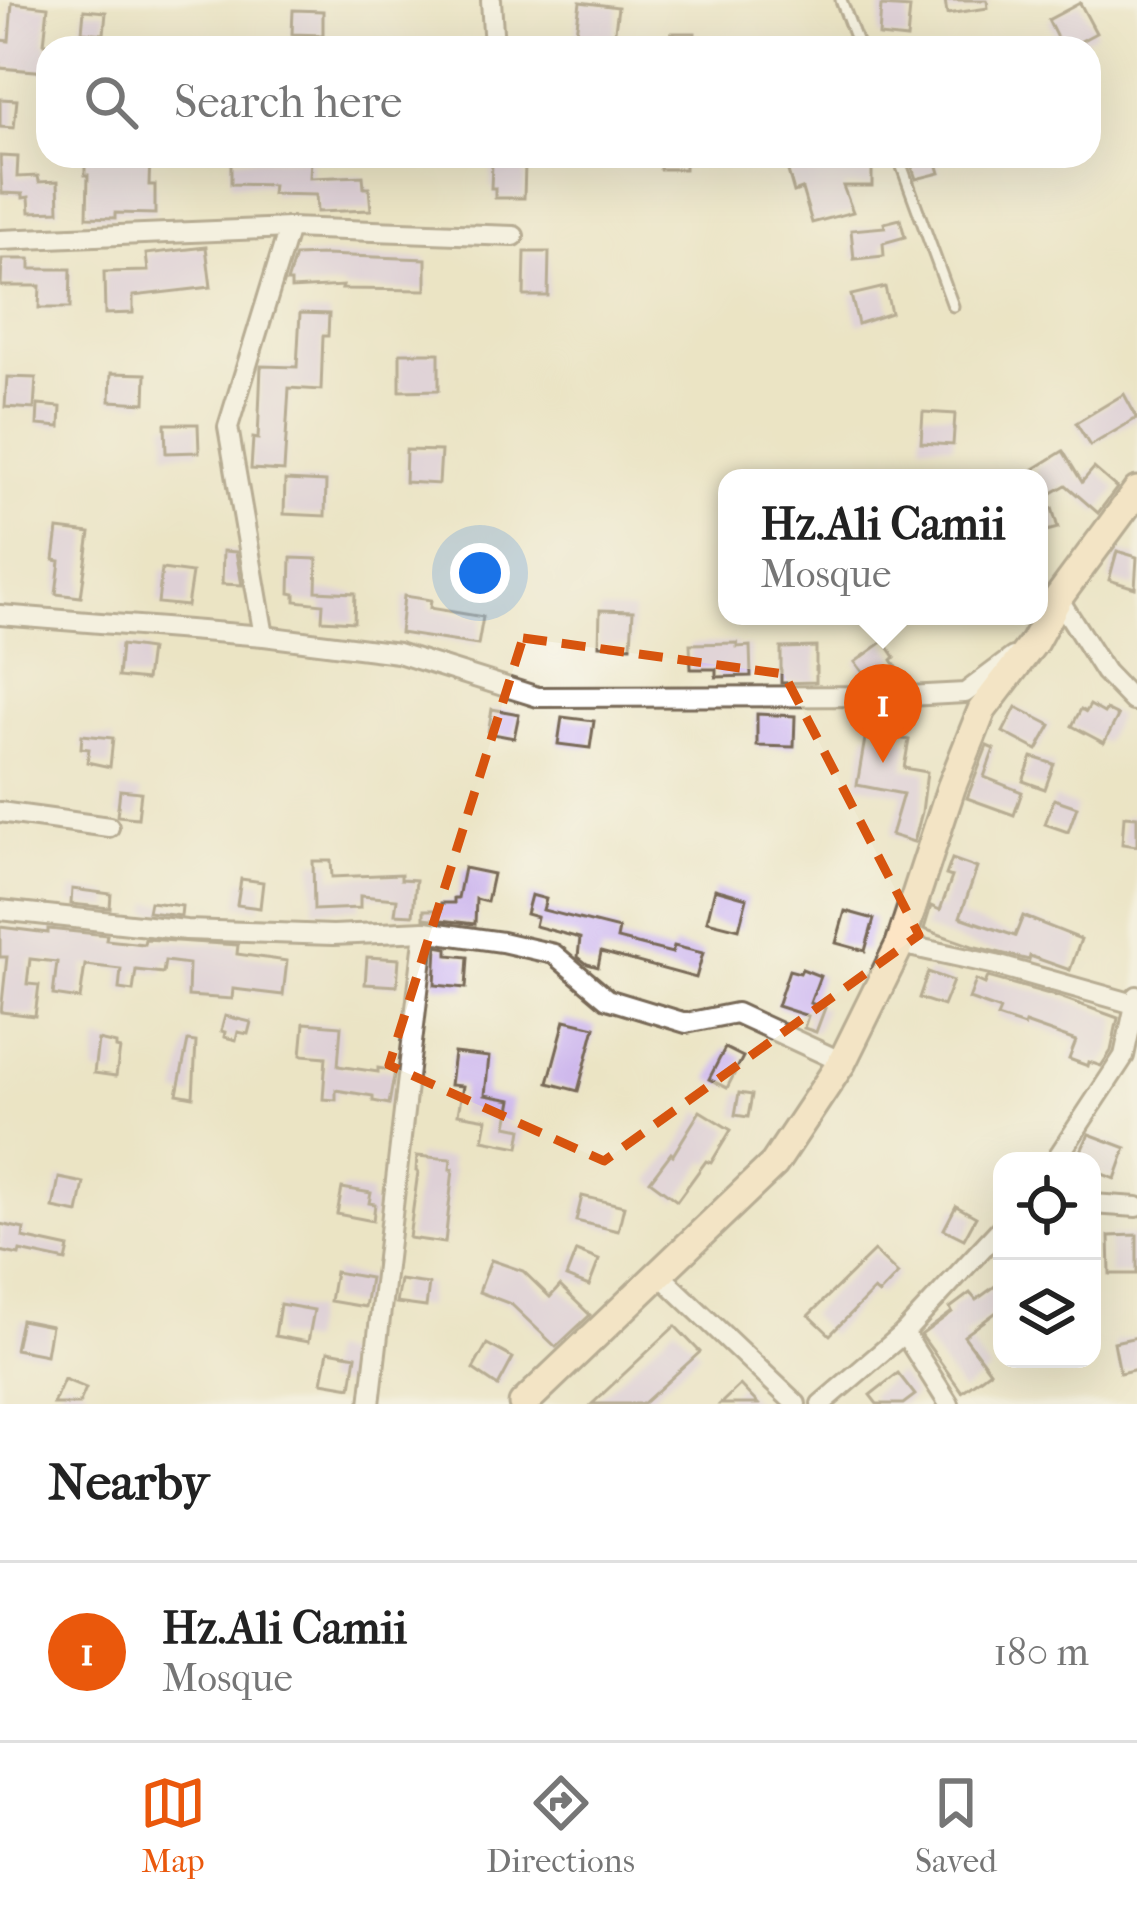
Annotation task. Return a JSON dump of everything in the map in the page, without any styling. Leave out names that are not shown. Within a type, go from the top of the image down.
[{"type":"street","points":[[491,0],[493,36]]},
{"type":"street","points":[[264,636],[228,428],[289,228]]},
{"type":"street","points":[[0,240],[289,228],[514,236]]},
{"type":"street","points":[[1048,616],[1137,491]]},
{"type":"street","points":[[1058,598],[1105,672],[1137,701]]},
{"type":"street","points":[[0,615],[264,636],[398,653],[538,697],[964,693],[1034,642]]},
{"type":"street","points":[[524,1404],[775,1164],[842,1062],[900,944],[950,788],[982,710],[1043,625]]},
{"type":"street","points":[[0,812],[109,827]]},
{"type":"street","points":[[0,910],[187,930],[334,935],[425,931],[502,942],[554,954],[607,999],[686,1023],[736,1013],[842,1062]]},
{"type":"street","points":[[370,1404],[425,931]]},
{"type":"street","points":[[900,944],[1136,1000],[1124,1056],[1060,1152]]},
{"type":"street","points":[[1101,1205],[1137,1207]]},
{"type":"street","points":[[821,1404],[904,1333],[993,1237]]},
{"type":"street","points":[[659,1274],[796,1404]]},
{"type":"street","points":[[904,1333],[949,1404]]},
{"type":"lane","points":[[842,0],[855,36]]},
{"type":"lane","points":[[902,168],[953,306]]},
{"type":"highlighted area","points":[[523,638],[784,674],[919,935],[604,1161],[389,1065]]},
{"type":"building","points":[[945,0],[987,0],[988,8],[947,14]]},
{"type":"building","points":[[580,2],[618,7],[614,36],[576,36]]},
{"type":"building","points":[[12,3],[48,7],[45,36],[36,36],[36,71],[0,68],[0,40],[9,41]]},
{"type":"building","points":[[1080,3],[1096,33],[1056,36],[1048,20]]},
{"type":"building","points":[[881,6],[910,8],[907,36],[879,36]]},
{"type":"building","points":[[84,10],[106,12],[104,34],[82,32]]},
{"type":"building","points":[[293,10],[323,11],[323,35],[292,34]]},
{"type":"building","points":[[0,99],[17,100],[14,128],[0,127]]},
{"type":"building","points":[[0,156],[18,157],[17,177],[58,181],[59,211],[30,212],[29,197],[2,193]]},
{"type":"building","points":[[85,168],[150,168],[155,214],[87,217]]},
{"type":"building","points":[[231,168],[311,168],[310,178],[363,176],[371,210],[317,212],[316,195],[272,194],[273,185],[231,184]]},
{"type":"building","points":[[492,168],[525,168],[524,198],[495,198],[495,188],[491,188]]},
{"type":"building","points":[[872,168],[872,186],[843,186],[853,212],[812,223],[802,189],[794,192],[788,171]]},
{"type":"building","points":[[912,168],[939,168],[940,173],[916,179]]},
{"type":"building","points":[[900,219],[905,237],[883,243],[884,256],[854,259],[851,230],[885,227],[884,223]]},
{"type":"building","points":[[206,247],[211,287],[133,296],[133,313],[105,314],[104,272],[148,271],[146,254]]},
{"type":"building","points":[[525,252],[549,252],[548,296],[524,296]]},
{"type":"building","points":[[295,256],[426,259],[426,290],[291,289],[287,282]]},
{"type":"building","points":[[2,259],[30,259],[30,269],[71,269],[70,308],[39,308],[40,286],[1,286]]},
{"type":"building","points":[[885,287],[891,313],[858,324],[851,295]]},
{"type":"building","points":[[300,313],[329,314],[328,336],[323,336],[321,390],[289,388],[284,471],[251,469],[253,438],[258,439],[261,366],[297,367]]},
{"type":"building","points":[[400,353],[439,353],[439,390],[400,391]]},
{"type":"building","points":[[111,373],[146,374],[145,403],[110,401]]},
{"type":"building","points":[[7,377],[36,378],[34,409],[5,407]]},
{"type":"building","points":[[1124,394],[1137,418],[1090,446],[1076,423]]},
{"type":"building","points":[[38,405],[61,407],[60,427],[37,425]]},
{"type":"building","points":[[923,412],[955,414],[953,445],[921,443]]},
{"type":"building","points":[[165,424],[198,424],[199,452],[166,453]]},
{"type":"building","points":[[406,450],[441,451],[439,484],[405,482]]},
{"type":"building","points":[[1063,451],[1082,482],[1094,468],[1117,488],[1098,513],[1066,485],[1050,494],[1048,469],[1034,469]]},
{"type":"building","points":[[285,480],[326,482],[325,516],[284,514]]},
{"type":"building","points":[[1052,508],[1058,528],[1048,531],[1048,509]]},
{"type":"building","points":[[58,529],[90,533],[81,597],[56,594]]},
{"type":"building","points":[[223,551],[236,552],[242,585],[222,584]]},
{"type":"building","points":[[1117,551],[1137,557],[1135,588],[1109,580]]},
{"type":"building","points":[[291,558],[317,559],[316,591],[355,593],[354,622],[322,620],[323,604],[295,601],[295,594],[290,593]]},
{"type":"building","points":[[162,569],[192,573],[187,606],[158,603]]},
{"type":"building","points":[[404,596],[431,600],[430,608],[483,617],[478,645],[400,633]]},
{"type":"building","points":[[600,610],[633,611],[631,646],[599,645]]},
{"type":"building","points":[[884,641],[899,670],[882,683],[871,683],[855,662]]},
{"type":"building","points":[[737,643],[737,647],[750,646],[751,676],[716,677],[716,669],[691,669],[690,644]]},
{"type":"building","points":[[121,645],[150,649],[146,680],[118,677]]},
{"type":"building","points":[[816,647],[816,682],[781,683],[781,648]]},
{"type":"building","points":[[1090,705],[1118,716],[1104,743],[1072,726],[1081,709],[1086,712]]},
{"type":"building","points":[[1016,707],[1051,725],[1037,750],[1003,732]]},
{"type":"building","points":[[492,709],[519,714],[514,738],[488,733]]},
{"type":"building","points":[[757,714],[795,716],[794,747],[757,746]]},
{"type":"building","points":[[562,717],[594,721],[590,748],[558,744]]},
{"type":"building","points":[[866,733],[909,740],[904,768],[927,772],[914,842],[891,835],[903,794],[857,785]]},
{"type":"building","points":[[82,735],[113,738],[110,767],[87,762],[89,749],[81,748]]},
{"type":"building","points":[[987,746],[994,749],[984,777],[1022,792],[1014,815],[967,798]]},
{"type":"building","points":[[1032,757],[1054,764],[1045,789],[1023,781]]},
{"type":"building","points":[[120,790],[141,792],[138,818],[117,816]]},
{"type":"building","points":[[1054,799],[1077,807],[1068,832],[1045,824]]},
{"type":"building","points":[[1124,816],[1137,817],[1137,846],[1122,844]]},
{"type":"building","points":[[952,859],[977,868],[960,917],[1015,936],[1023,916],[1081,939],[1070,970],[924,929],[931,906],[940,910],[952,877],[946,875]]},
{"type":"building","points":[[313,861],[331,861],[332,877],[401,874],[401,879],[416,880],[413,915],[395,914],[397,899],[360,896],[360,908],[314,910]]},
{"type":"building","points":[[464,868],[493,874],[487,902],[476,899],[475,924],[424,918],[424,910],[441,910],[441,903],[454,903],[458,898]]},
{"type":"building","points":[[241,879],[263,882],[260,908],[237,905]]},
{"type":"building","points":[[72,889],[111,894],[110,908],[71,904]]},
{"type":"building","points":[[715,889],[747,898],[739,929],[707,921]]},
{"type":"building","points":[[531,895],[546,899],[543,910],[619,929],[617,939],[672,953],[674,946],[703,953],[696,978],[601,952],[598,967],[587,964],[578,957],[580,938],[535,926],[537,917],[526,914]]},
{"type":"building","points":[[150,902],[182,906],[181,916],[148,912]]},
{"type":"building","points":[[845,911],[874,919],[865,951],[836,943]]},
{"type":"building","points":[[0,927],[107,935],[106,940],[144,944],[145,939],[238,945],[237,954],[287,961],[283,995],[233,989],[232,999],[188,996],[189,964],[165,961],[163,973],[136,970],[133,991],[119,989],[121,969],[85,965],[80,999],[53,995],[57,962],[30,959],[27,984],[39,985],[35,1016],[1,1012],[7,957],[0,957]]},
{"type":"building","points":[[437,946],[448,948],[448,955],[468,957],[466,988],[435,985]]},
{"type":"building","points":[[367,957],[399,959],[397,986],[365,984]]},
{"type":"building","points":[[802,969],[820,976],[810,1003],[825,1008],[816,1032],[804,1028],[808,1016],[777,1006],[789,970],[800,973]]},
{"type":"building","points":[[928,972],[953,981],[943,1006],[919,998]]},
{"type":"building","points":[[988,977],[1118,1018],[1111,1051],[1101,1066],[1069,1059],[1076,1041],[997,1017],[1000,1010],[969,999],[976,980],[985,984]]},
{"type":"building","points":[[225,1016],[251,1022],[248,1034],[238,1032],[236,1040],[224,1037]]},
{"type":"building","points":[[565,1020],[595,1027],[578,1091],[548,1083]]},
{"type":"building","points":[[304,1023],[341,1026],[338,1066],[395,1071],[389,1104],[373,1101],[373,1096],[336,1090],[336,1100],[323,1099],[326,1057],[301,1055]]},
{"type":"building","points":[[98,1040],[120,1049],[116,1076],[94,1073]]},
{"type":"building","points":[[188,1041],[196,1042],[193,1097],[177,1094]]},
{"type":"building","points":[[725,1048],[743,1057],[727,1088],[709,1079]]},
{"type":"building","points":[[454,1053],[489,1057],[485,1095],[512,1100],[507,1126],[522,1129],[519,1147],[483,1140],[487,1119],[458,1114],[463,1086],[450,1085]]},
{"type":"building","points":[[739,1093],[752,1095],[748,1117],[735,1115]]},
{"type":"building","points":[[700,1111],[731,1130],[711,1163],[706,1161],[677,1201],[650,1181],[673,1155]]},
{"type":"building","points":[[1089,1134],[1126,1148],[1115,1179],[1101,1174],[1101,1152],[1080,1152]]},
{"type":"building","points":[[417,1156],[451,1159],[445,1243],[409,1238]]},
{"type":"building","points":[[59,1178],[84,1183],[78,1213],[53,1208]]},
{"type":"building","points":[[342,1188],[371,1193],[373,1221],[337,1214]]},
{"type":"building","points":[[582,1196],[624,1206],[618,1231],[576,1221]]},
{"type":"building","points":[[956,1206],[976,1217],[964,1239],[944,1229]]},
{"type":"building","points":[[0,1224],[24,1229],[23,1238],[69,1248],[66,1261],[0,1251]]},
{"type":"building","points":[[1137,1235],[1137,1274],[1110,1274],[1109,1236]]},
{"type":"building","points":[[576,1251],[599,1260],[589,1286],[566,1277]]},
{"type":"building","points":[[874,1251],[898,1274],[879,1294],[874,1290],[830,1335],[809,1315]]},
{"type":"building","points":[[491,1260],[523,1271],[550,1297],[560,1286],[590,1315],[556,1347],[511,1304],[479,1292]]},
{"type":"building","points":[[335,1272],[370,1278],[365,1307],[330,1301]]},
{"type":"building","points":[[400,1280],[429,1284],[426,1307],[396,1303]]},
{"type":"building","points":[[993,1288],[993,1315],[964,1336],[990,1371],[962,1392],[921,1335],[970,1293],[976,1300]]},
{"type":"building","points":[[280,1304],[314,1310],[308,1342],[275,1336]]},
{"type":"building","points":[[21,1320],[51,1326],[46,1355],[15,1349]]},
{"type":"building","points":[[675,1326],[700,1352],[643,1404],[592,1404]]},
{"type":"building","points":[[1137,1337],[1137,1369],[1120,1373],[1114,1342]]},
{"type":"building","points":[[487,1344],[513,1358],[498,1386],[473,1369]]},
{"type":"building","points":[[328,1351],[356,1356],[351,1387],[322,1382]]},
{"type":"building","points":[[898,1373],[915,1395],[903,1404],[877,1404],[870,1395]]},
{"type":"building","points":[[64,1379],[86,1388],[79,1404],[53,1404]]},
{"type":"building","points":[[740,1385],[758,1404],[720,1404]]},
{"type":"place","name":"Hz.Ali Camii","points":[[883,763]]}]
